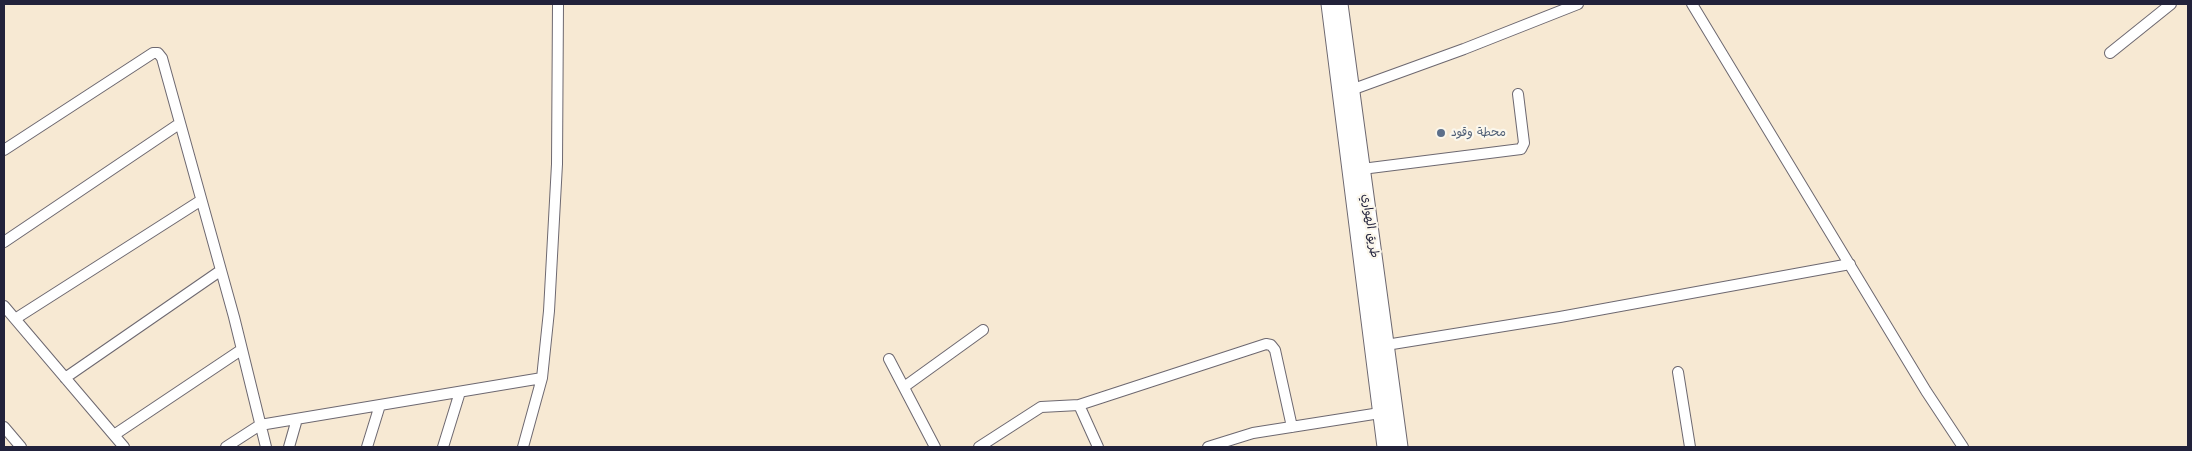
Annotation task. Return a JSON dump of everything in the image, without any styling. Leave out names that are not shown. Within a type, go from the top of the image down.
[{"type":"highway","name":"طريق الهواري","points":[[1328,4],[1385,447]]},
{"type":"highway","name":"طريق الهواري","points":[[1340,4],[1400,447]]},
{"type":"street","points":[[524,447],[542,378],[549,311],[557,164],[558,4]]},
{"type":"street","points":[[1351,90],[1464,49],[1578,4]]},
{"type":"street","points":[[1692,4],[1926,391],[1964,447]]},
{"type":"street","points":[[2110,53],[2171,4]]},
{"type":"street","points":[[4,150],[154,53],[158,53],[162,58],[266,447]]},
{"type":"street","points":[[1362,170],[1521,149],[1524,143],[1518,94]]},
{"type":"street","points":[[4,242],[179,124]]},
{"type":"street","points":[[15,319],[200,202]]},
{"type":"street","points":[[1386,345],[1560,317],[1850,264]]},
{"type":"street","points":[[65,378],[220,271]]},
{"type":"street","points":[[4,306],[124,447]]},
{"type":"street","points":[[904,387],[983,330]]},
{"type":"street","points":[[979,447],[1041,407],[1079,405],[1266,344],[1271,345],[1275,350],[1292,427]]},
{"type":"street","points":[[114,435],[241,350]]},
{"type":"street","points":[[889,359],[935,447]]},
{"type":"street","points":[[1678,372],[1690,447]]},
{"type":"street","points":[[226,447],[260,425],[542,378]]},
{"type":"street","points":[[443,447],[460,392]]},
{"type":"street","points":[[367,447],[380,405]]},
{"type":"street","points":[[1079,405],[1098,447]]},
{"type":"street","points":[[1208,447],[1253,433],[1380,413]]},
{"type":"street","points":[[289,447],[297,419]]},
{"type":"street","points":[[4,427],[22,447]]},
{"type":"place","name":"محطة وقود","points":[[1441,133]]}]
